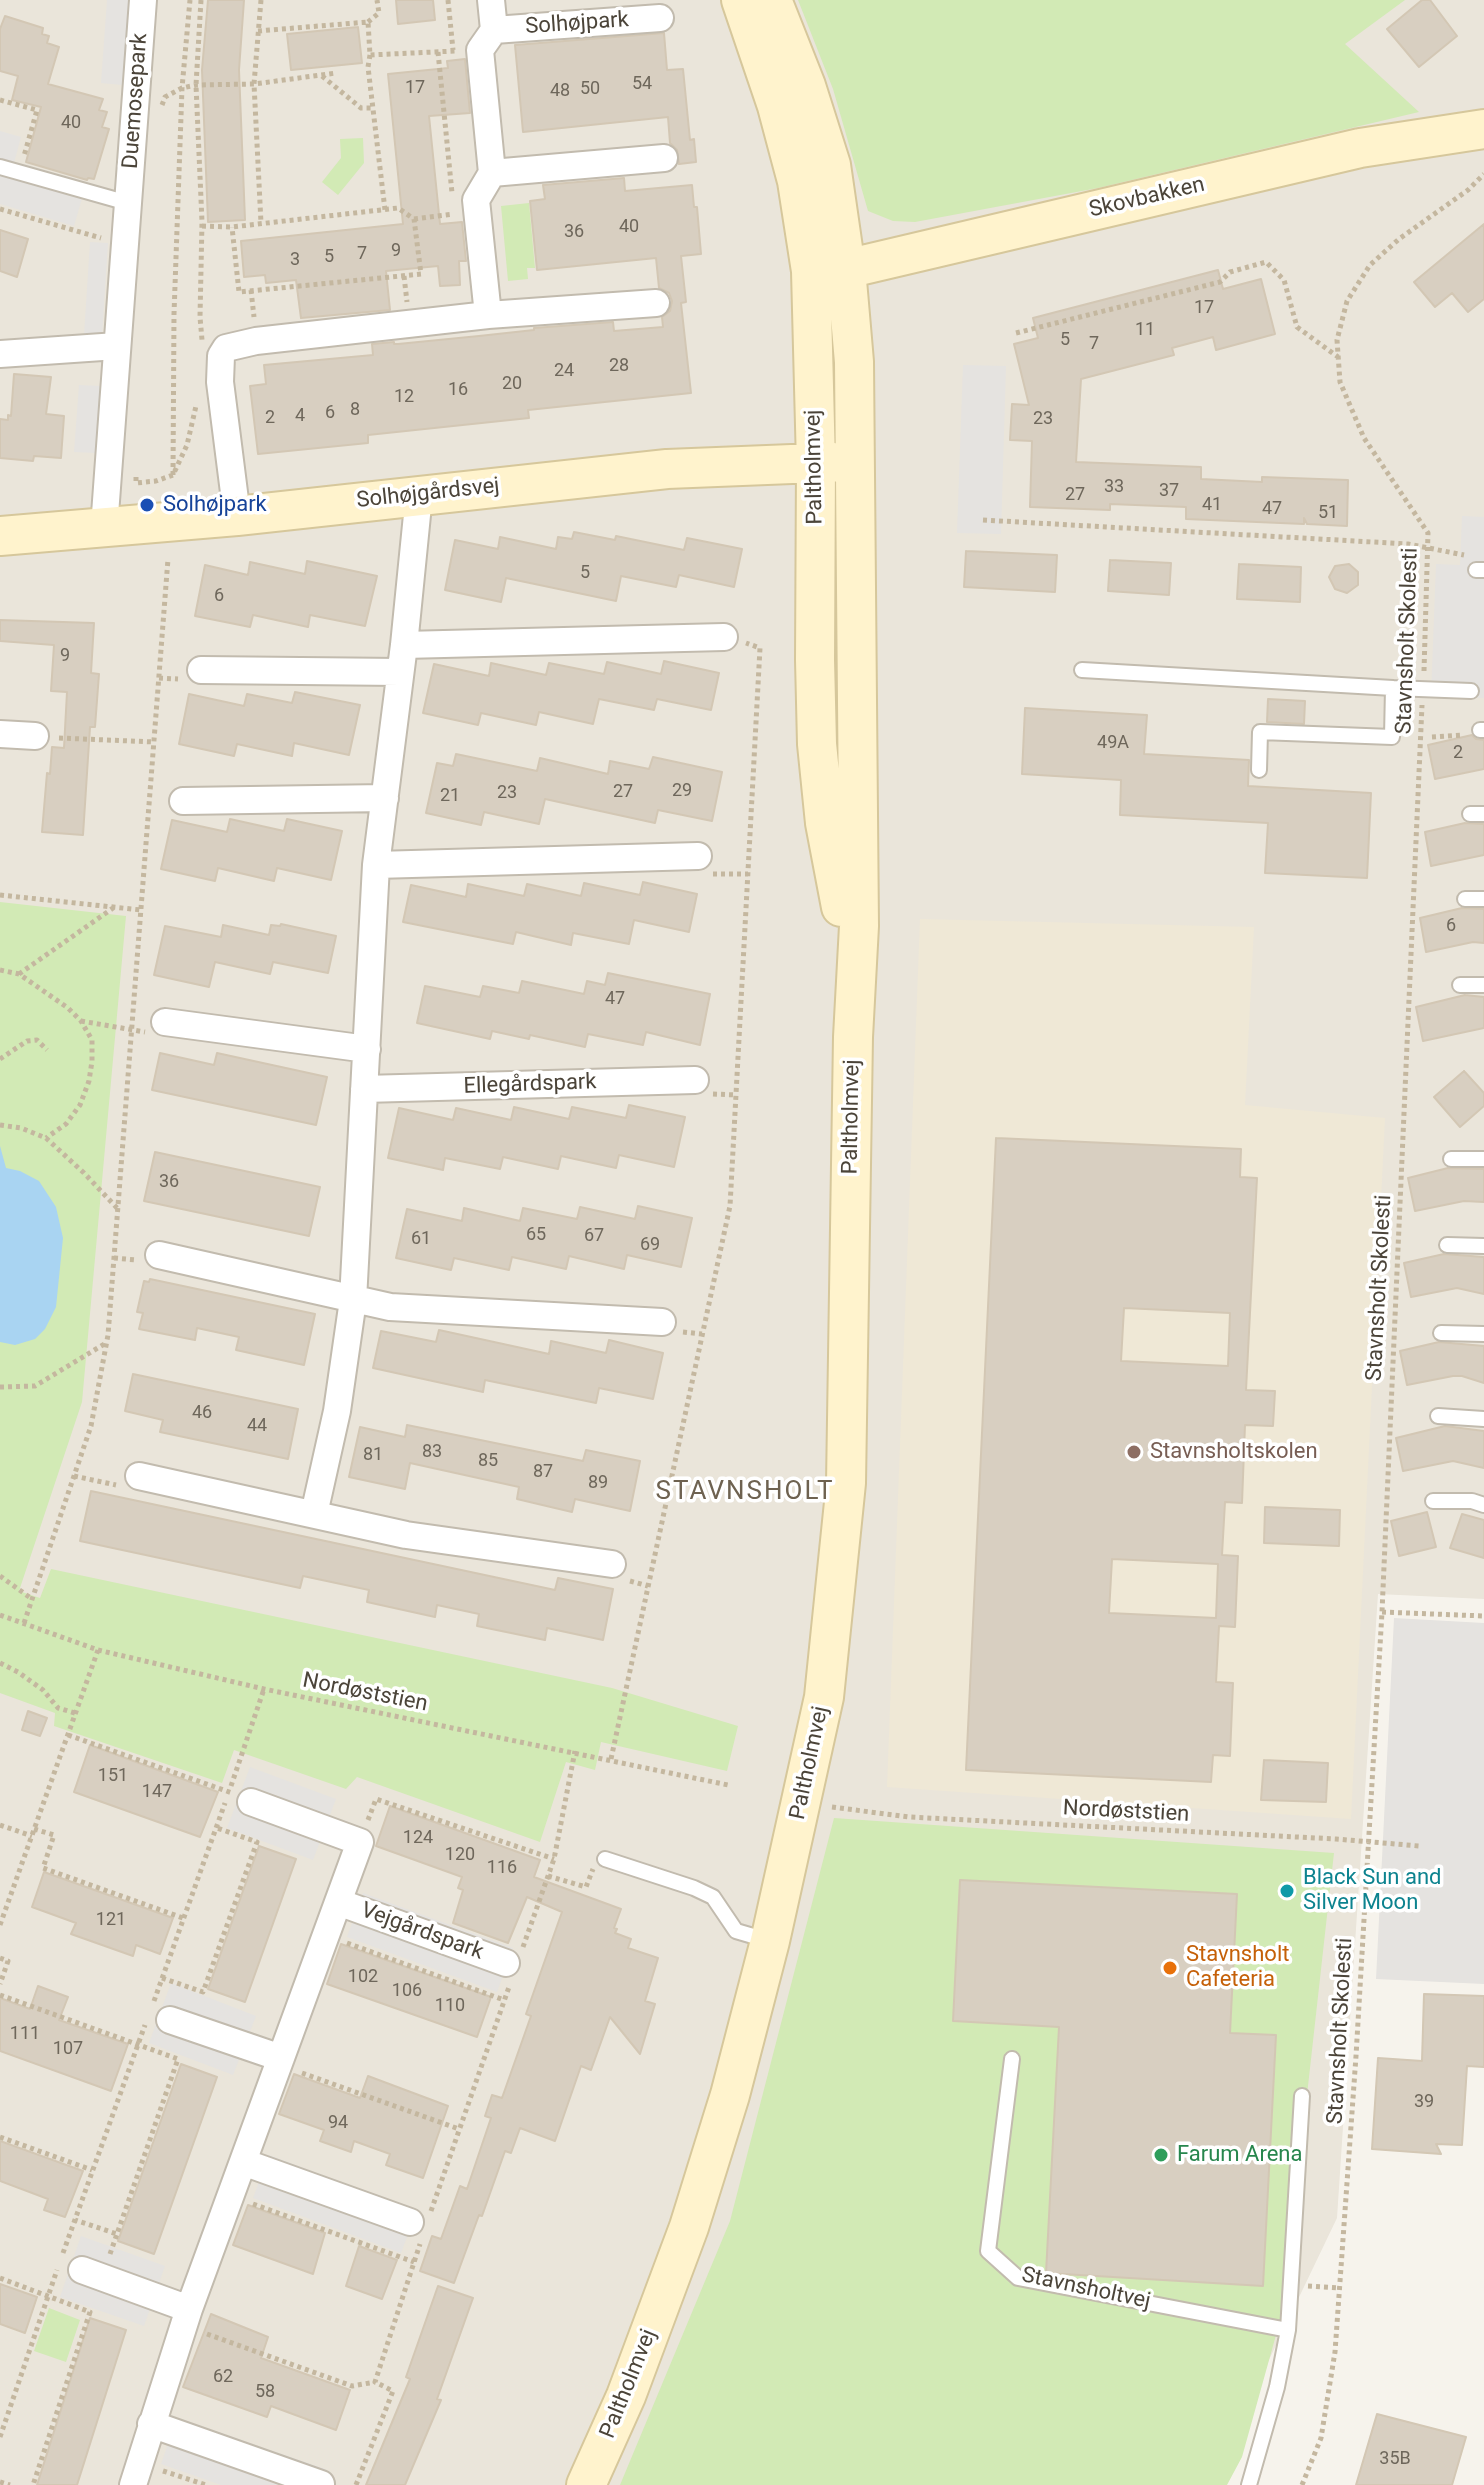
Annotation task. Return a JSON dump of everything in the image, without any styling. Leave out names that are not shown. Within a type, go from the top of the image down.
[{"type":"street","name":"Duemosepark","points":[[104,528],[143,0]]},
{"type":"street","name":"Solhøjpark","points":[[488,315],[476,200],[492,173],[487,40],[491,0]]},
{"type":"street","name":"Paltholmvej","points":[[588,2476],[626,2396],[689,2227],[730,2095],[770,1941],[824,1697],[846,1483],[853,1037],[859,926],[854,362],[828,270],[797,181],[777,106],[741,0]]},
{"type":"street","name":"Paltholmvej","points":[[772,0],[806,86],[831,165],[816,464],[817,744],[825,823],[843,919],[853,1037]]},
{"type":"street","name":"Solhøjpark","points":[[487,40],[660,18]]},
{"type":"street","name":"Skovbakken","points":[[828,270],[1360,148],[1484,129]]},
{"type":"street","points":[[492,173],[664,158]]},
{"type":"street","points":[[237,516],[220,369],[226,348],[256,341],[488,315],[656,303]]},
{"type":"street","points":[[0,354],[117,346]]},
{"type":"street","name":"Solhøjgårdsvej","points":[[0,536],[237,516],[667,469],[856,461]]},
{"type":"street","points":[[314,1514],[337,1411],[353,1300],[376,865],[404,645],[419,495]]},
{"type":"street","points":[[404,645],[724,637]]},
{"type":"street","points":[[201,670],[400,672]]},
{"type":"street","points":[[0,734],[35,736]]},
{"type":"street","points":[[183,801],[385,798]]},
{"type":"street","points":[[376,865],[698,856]]},
{"type":"street","points":[[165,1022],[367,1049]]},
{"type":"street","name":"Ellegårdspark","points":[[364,1089],[695,1080]]},
{"type":"street","points":[[151,1258],[390,1307],[662,1322]]},
{"type":"street","points":[[139,1476],[406,1535],[612,1564]]},
{"type":"street","points":[[240,1797],[360,1842]]},
{"type":"street","name":"Vejgårdspark","points":[[136,2474],[186,2317],[360,1842]]},
{"type":"street","name":"Vejgårdspark","points":[[338,1902],[511,1969]]},
{"type":"street","points":[[155,2018],[280,2061]]},
{"type":"street","points":[[243,2162],[420,2226]]},
{"type":"street","points":[[82,2270],[186,2317]]},
{"type":"street","points":[[151,2424],[321,2484]]},
{"type":"lane","name":"Duemosepark","points":[[0,167],[128,203]]},
{"type":"lane","points":[[1082,670],[1471,691]]},
{"type":"lane","points":[[1259,770],[1260,732],[1392,737],[1393,688]]},
{"type":"lane","points":[[1465,899],[1484,899]]},
{"type":"lane","points":[[1460,985],[1484,985]]},
{"type":"lane","points":[[1451,1159],[1484,1159]]},
{"type":"lane","points":[[1447,1245],[1484,1246]]},
{"type":"lane","points":[[1441,1333],[1484,1334]]},
{"type":"lane","points":[[1438,1416],[1484,1419]]},
{"type":"lane","points":[[1433,1501],[1472,1501],[1484,1505]]},
{"type":"lane","points":[[605,1859],[713,1897],[736,1931],[770,1941]]},
{"type":"lane","name":"Stavnsholtvej","points":[[1012,2059],[988,2251],[1018,2278],[1288,2330]]},
{"type":"lane","points":[[1249,2485],[1277,2387],[1288,2330],[1302,2096]]},
{"type":"path","points":[[173,475],[174,314],[182,88],[190,0]]},
{"type":"path","points":[[156,481],[173,475],[187,445],[201,384],[220,369],[202,341],[200,317],[202,226],[196,85],[201,0]]},
{"type":"path","points":[[261,0],[254,84],[261,223]]},
{"type":"path","points":[[258,31],[368,22],[379,13],[377,0]]},
{"type":"path","points":[[448,0],[453,51]]},
{"type":"path","points":[[368,22],[368,67],[385,210]]},
{"type":"path","points":[[370,55],[453,51],[487,40]]},
{"type":"path","points":[[438,52],[453,196]]},
{"type":"path","points":[[182,88],[254,84],[336,73]]},
{"type":"path","points":[[321,75],[361,108],[373,108]]},
{"type":"path","points":[[0,100],[37,110],[19,173]]},
{"type":"path","name":"Stavnsholt Skolesti","points":[[1302,2485],[1321,2438],[1335,2352],[1340,2288],[1382,1612],[1428,550],[1428,533],[1364,438],[1340,382],[1337,340],[1347,301],[1370,265],[1399,239],[1468,190],[1484,174]]},
{"type":"path","points":[[202,226],[232,227],[398,208],[414,219],[453,214]]},
{"type":"path","points":[[0,209],[125,245]]},
{"type":"path","points":[[232,227],[239,292],[421,274],[414,219]]},
{"type":"path","points":[[1016,333],[1220,282],[1230,272],[1266,262],[1284,280],[1297,327],[1339,358]]},
{"type":"path","points":[[983,520],[1408,544],[1463,555],[1480,570]]},
{"type":"path","points":[[24,1623],[91,1426],[106,1343],[168,559]]},
{"type":"path","points":[[611,1759],[730,1206],[760,648],[724,637]]},
{"type":"path","points":[[1432,737],[1460,736],[1482,730]]},
{"type":"path","points":[[35,736],[154,742]]},
{"type":"path","points":[[0,895],[141,910]]},
{"type":"path","points":[[19,974],[115,907]]},
{"type":"path","points":[[0,970],[19,974],[68,1008],[81,1021],[92,1040],[89,1081],[80,1105],[66,1124],[46,1138]]},
{"type":"path","points":[[81,1021],[131,1031]]},
{"type":"path","points":[[0,1059],[27,1041],[37,1040],[47,1050]]},
{"type":"path","points":[[0,1125],[21,1128],[46,1138],[117,1209]]},
{"type":"path","points":[[114,1258],[151,1258]]},
{"type":"path","points":[[0,1387],[35,1386],[106,1343]]},
{"type":"path","points":[[74,1476],[123,1486],[139,1476]]},
{"type":"path","points":[[0,1576],[32,1599]]},
{"type":"path","points":[[1382,1612],[1484,1616]]},
{"type":"path","name":"Nordøststien","points":[[0,1615],[98,1650],[264,1689],[728,1785]]},
{"type":"path","points":[[0,1925],[98,1650]]},
{"type":"path","points":[[0,1663],[43,1690],[58,1708],[75,1713]]},
{"type":"path","points":[[0,2437],[2,2424],[138,2043],[155,2018],[162,1978],[183,1918],[217,1828],[240,1797],[264,1689]]},
{"type":"path","points":[[68,1735],[240,1797]]},
{"type":"path","points":[[375,2382],[414,2262],[420,2226],[459,2129],[504,2000],[511,1969],[554,1859],[575,1751]]},
{"type":"path","points":[[360,1842],[376,1799],[554,1859]]},
{"type":"path","name":"Nordøststien","points":[[832,1807],[909,1817],[1419,1846]]},
{"type":"path","points":[[0,1825],[54,1835],[43,1868],[183,1918]]},
{"type":"path","points":[[162,1978],[203,1992],[209,1977],[257,1842],[217,1828]]},
{"type":"path","points":[[548,1876],[586,1887],[597,1857],[605,1859]]},
{"type":"path","points":[[326,1935],[504,2000]]},
{"type":"path","points":[[0,1958],[8,1961],[0,1984]]},
{"type":"path","points":[[0,1995],[178,2059],[117,2234],[75,2220]]},
{"type":"path","points":[[280,2061],[459,2129]]},
{"type":"path","points":[[0,2137],[92,2170]]},
{"type":"path","points":[[230,2196],[414,2262]]},
{"type":"path","points":[[0,2278],[90,2312],[33,2485]]},
{"type":"path","points":[[1291,2285],[1340,2288]]},
{"type":"path","points":[[186,2317],[352,2386],[375,2382],[393,2391],[356,2485]]},
{"type":"path","points":[[136,2474],[206,2485]]},
{"type":"path","points":[[0,2482],[10,2485]]},
{"type":"shaded area","points":[[0,0],[1484,0],[1484,1599],[1378,1594],[1337,2218],[1209,2485],[0,2485]]},
{"type":"shaded area","points":[[107,0],[129,0],[123,85],[101,83]]},
{"type":"shaded area","points":[[0,131],[21,137],[11,174],[83,195],[74,226],[0,204]]},
{"type":"shaded area","points":[[90,242],[108,243],[102,336],[84,335]]},
{"type":"shaded area","points":[[963,365],[1006,366],[1001,534],[957,533]]},
{"type":"shaded area","points":[[79,385],[100,386],[95,453],[74,452]]},
{"type":"shaded area","points":[[1462,516],[1484,517],[1484,698],[1431,696],[1436,564],[1460,565]]},
{"type":"shaded area","name":"Stavnsholtskolen","points":[[920,919],[1254,927],[1245,1105],[1385,1118],[1351,1819],[887,1787]]},
{"type":"shaded area","points":[[1394,1618],[1484,1623],[1484,1984],[1376,1979]]},
{"type":"shaded area","points":[[250,1767],[336,1799],[313,1860],[227,1828]]},
{"type":"shaded area","points":[[363,1893],[513,1948],[497,1992],[347,1937]]},
{"type":"shaded area","points":[[171,1983],[256,2016],[233,2075],[149,2043]]},
{"type":"shaded area","points":[[269,2155],[417,2211],[401,2253],[253,2198]]},
{"type":"shaded area","points":[[81,2236],[165,2266],[144,2326],[60,2297]]},
{"type":"shaded area","points":[[177,2418],[325,2469],[319,2485],[221,2485],[161,2464]]},
{"type":"green space","points":[[798,0],[1405,0],[1345,44],[1419,112],[1098,188],[915,222],[893,221],[868,211],[833,89]]},
{"type":"green space","points":[[363,138],[364,163],[338,195],[322,182],[341,158],[340,139]]},
{"type":"green space","points":[[529,203],[535,268],[527,268],[528,279],[508,281],[501,206]]},
{"type":"green space","points":[[0,902],[126,916],[82,1402],[19,1591],[40,1598],[51,1569],[612,1688],[738,1726],[727,1771],[601,1742],[595,1770],[566,1762],[540,1842],[357,1777],[346,1789],[234,1750],[222,1783],[54,1726],[55,1713],[0,1693]]},
{"type":"green space","points":[[834,1818],[1334,1853],[1283,2310],[1242,2457],[1227,2485],[620,2485],[730,2221]]},
{"type":"green space","points":[[49,2308],[80,2320],[66,2362],[34,2351]]},
{"type":"water","points":[[0,1146],[6,1168],[39,1181],[56,1207],[63,1238],[56,1307],[45,1329],[35,1339],[15,1345],[0,1342]]},
{"type":"building","points":[[208,0],[244,0],[239,70],[245,220],[208,222],[202,70]]},
{"type":"building","points":[[396,0],[433,0],[435,20],[398,24]]},
{"type":"building","points":[[1422,0],[1430,0],[1457,36],[1419,67],[1387,29]]},
{"type":"building","points":[[5,16],[43,28],[42,34],[49,36],[47,43],[59,47],[48,84],[103,99],[99,110],[107,112],[102,127],[109,129],[94,179],[87,180],[26,162],[41,107],[12,100],[18,76],[0,71],[0,29]]},
{"type":"building","points":[[358,27],[362,63],[291,70],[287,34]]},
{"type":"building","points":[[664,33],[667,70],[683,69],[690,140],[694,139],[696,162],[679,164],[677,150],[670,143],[668,117],[523,132],[515,45]]},
{"type":"building","points":[[465,59],[470,113],[429,116],[440,224],[462,222],[466,261],[459,261],[460,285],[440,286],[438,266],[386,271],[390,310],[301,318],[296,280],[266,283],[265,275],[244,277],[241,241],[403,224],[388,74],[448,68],[447,61]]},
{"type":"building","points":[[624,178],[625,191],[692,185],[701,254],[681,256],[686,302],[681,303],[691,393],[528,410],[529,418],[368,435],[368,443],[258,454],[250,386],[266,384],[264,365],[373,355],[372,344],[479,336],[534,328],[613,322],[614,331],[663,327],[662,317],[670,311],[672,301],[669,293],[659,288],[656,258],[537,270],[530,201],[545,199],[543,185]]},
{"type":"building","points":[[1484,224],[1484,299],[1468,312],[1452,293],[1435,307],[1414,282]]},
{"type":"building","points":[[0,230],[28,239],[17,277],[0,271]]},
{"type":"building","points":[[1218,270],[1223,289],[1261,279],[1275,334],[1216,350],[1213,337],[1172,348],[1174,355],[1081,379],[1076,462],[1201,467],[1201,479],[1262,482],[1262,477],[1348,480],[1347,526],[1307,524],[1304,518],[1304,524],[1186,519],[1186,507],[1110,504],[1110,510],[1030,507],[1032,441],[1010,440],[1012,404],[1029,405],[1014,344],[1038,338],[1033,318]]},
{"type":"building","points":[[14,374],[51,377],[46,414],[64,416],[61,458],[34,456],[33,461],[0,458],[0,419],[8,420],[8,415],[11,416]]},
{"type":"building","points":[[574,532],[615,540],[616,536],[684,550],[687,538],[742,549],[734,587],[679,575],[676,587],[621,576],[616,601],[506,578],[501,602],[445,590],[455,540],[498,549],[500,537],[556,549],[558,537],[572,539]]},
{"type":"building","points":[[966,551],[1057,555],[1055,592],[964,587]]},
{"type":"building","points":[[1110,560],[1171,563],[1169,595],[1108,591]]},
{"type":"building","points":[[307,561],[377,576],[365,626],[310,615],[308,627],[253,615],[250,627],[195,616],[205,565],[248,575],[250,562],[305,574]]},
{"type":"building","points":[[1239,564],[1301,567],[1300,602],[1237,599]]},
{"type":"building","points":[[1349,564],[1358,572],[1358,585],[1347,593],[1335,589],[1329,577],[1335,566]]},
{"type":"building","points":[[0,620],[94,623],[91,673],[99,674],[95,727],[90,727],[83,835],[42,832],[52,747],[64,748],[67,692],[51,691],[54,645],[0,641]]},
{"type":"building","points":[[664,661],[719,673],[711,710],[657,699],[654,710],[599,699],[593,724],[539,712],[536,725],[481,713],[478,725],[423,713],[434,664],[489,676],[491,663],[546,675],[549,663],[604,674],[607,662],[661,674]]},
{"type":"building","points":[[295,692],[360,705],[349,755],[294,743],[292,756],[237,744],[234,756],[179,744],[189,694],[244,706],[247,694],[292,703]]},
{"type":"building","points":[[1268,699],[1305,701],[1304,724],[1267,722]]},
{"type":"building","points":[[1025,708],[1147,715],[1144,754],[1249,760],[1248,786],[1371,793],[1367,878],[1265,873],[1268,823],[1120,815],[1121,780],[1022,774]]},
{"type":"building","points":[[1472,735],[1484,740],[1484,769],[1435,779],[1428,745]]},
{"type":"building","points":[[456,754],[537,771],[540,758],[608,774],[610,761],[649,769],[653,757],[722,772],[712,821],[658,810],[655,823],[545,799],[539,824],[484,812],[481,825],[426,813],[437,763],[453,766]]},
{"type":"building","points":[[230,819],[284,831],[287,819],[342,831],[331,880],[277,868],[274,881],[218,868],[215,881],[161,869],[172,820],[227,832]]},
{"type":"building","points":[[1465,823],[1484,824],[1484,855],[1431,866],[1425,832]]},
{"type":"building","points":[[643,882],[697,894],[689,932],[634,920],[629,944],[573,933],[571,945],[516,932],[513,944],[403,922],[411,885],[466,897],[468,884],[524,896],[527,884],[581,896],[584,883],[640,895]]},
{"type":"building","points":[[1462,908],[1484,909],[1484,943],[1473,942],[1426,952],[1420,918]]},
{"type":"building","points":[[281,924],[336,936],[328,973],[273,962],[270,974],[215,962],[209,987],[154,975],[165,926],[221,937],[223,925],[269,935],[271,925]]},
{"type":"building","points":[[608,973],[710,994],[700,1045],[646,1032],[643,1045],[588,1034],[585,1047],[530,1035],[529,1039],[492,1031],[490,1039],[417,1023],[425,986],[480,997],[483,986],[519,993],[522,981],[584,994],[587,981],[605,985]]},
{"type":"building","points":[[1465,995],[1484,997],[1484,1028],[1423,1041],[1416,1007]]},
{"type":"building","points":[[160,1053],[214,1065],[217,1053],[327,1077],[316,1125],[152,1090]]},
{"type":"building","points":[[1464,1071],[1484,1093],[1484,1106],[1460,1127],[1434,1097]]},
{"type":"building","points":[[629,1105],[685,1117],[674,1167],[619,1155],[616,1168],[561,1156],[558,1169],[503,1157],[500,1169],[445,1158],[443,1170],[388,1158],[399,1108],[453,1120],[456,1108],[511,1120],[514,1107],[569,1119],[572,1107],[626,1118]]},
{"type":"building","points":[[996,1138],[1241,1149],[1240,1177],[1257,1178],[1246,1390],[1275,1391],[1273,1426],[1245,1425],[1242,1503],[1225,1502],[1222,1555],[1238,1556],[1235,1627],[1219,1626],[1216,1682],[1233,1683],[1230,1756],[1213,1755],[1211,1782],[966,1770]],"holes":[[[1124,1308],[1230,1313],[1228,1366],[1121,1361]],[[1112,1559],[1218,1564],[1216,1618],[1109,1613]]]},
{"type":"building","points":[[155,1152],[320,1187],[309,1236],[144,1201]]},
{"type":"building","points":[[1448,1168],[1484,1169],[1484,1202],[1464,1201],[1415,1211],[1408,1178]]},
{"type":"building","points":[[638,1206],[692,1218],[681,1267],[627,1255],[624,1269],[569,1256],[566,1269],[512,1257],[509,1270],[454,1258],[451,1270],[396,1258],[407,1209],[462,1221],[464,1208],[520,1221],[523,1208],[577,1219],[580,1207],[635,1219]]},
{"type":"building","points":[[1444,1254],[1484,1257],[1484,1294],[1457,1288],[1411,1297],[1404,1263]]},
{"type":"building","points":[[150,1279],[315,1314],[304,1365],[236,1350],[239,1337],[197,1328],[195,1340],[139,1329],[143,1313],[137,1312],[144,1281],[149,1282]]},
{"type":"building","points":[[439,1330],[549,1354],[551,1341],[606,1353],[609,1340],[663,1353],[653,1399],[599,1388],[596,1403],[485,1380],[483,1392],[373,1368],[381,1331],[436,1342]]},
{"type":"building","points":[[1439,1342],[1484,1346],[1484,1383],[1453,1376],[1407,1385],[1400,1351]]},
{"type":"building","points":[[133,1374],[298,1409],[288,1459],[160,1432],[163,1420],[125,1411]]},
{"type":"building","points":[[407,1425],[583,1461],[586,1450],[640,1461],[630,1511],[575,1499],[572,1512],[517,1499],[519,1487],[410,1463],[405,1489],[349,1477],[360,1427],[405,1437]]},
{"type":"building","points":[[1445,1426],[1484,1431],[1484,1468],[1453,1461],[1403,1471],[1396,1438]]},
{"type":"building","points":[[91,1491],[555,1590],[558,1578],[613,1589],[603,1640],[547,1628],[545,1640],[477,1626],[479,1614],[437,1605],[435,1617],[367,1602],[369,1590],[303,1576],[300,1588],[80,1541]]},
{"type":"building","points":[[1265,1507],[1340,1510],[1339,1546],[1264,1543]]},
{"type":"building","points":[[1427,1512],[1436,1547],[1399,1556],[1391,1521]]},
{"type":"building","points":[[1462,1514],[1484,1520],[1484,1558],[1450,1548]]},
{"type":"building","points":[[28,1711],[47,1718],[40,1736],[22,1730]]},
{"type":"building","points":[[90,1745],[218,1792],[200,1837],[74,1792]]},
{"type":"building","points":[[1264,1760],[1328,1763],[1326,1802],[1261,1800]]},
{"type":"building","points":[[390,1806],[540,1860],[534,1877],[621,1909],[615,1933],[631,1939],[628,1948],[658,1958],[645,2001],[655,2004],[640,2054],[610,2017],[591,2070],[581,2066],[555,2141],[520,2128],[511,2153],[505,2151],[454,2283],[420,2271],[432,2236],[441,2239],[460,2186],[467,2189],[491,2118],[485,2116],[492,2095],[502,2098],[531,2016],[526,2014],[562,1912],[527,1897],[508,1943],[453,1923],[463,1890],[458,1888],[462,1877],[376,1846]]},
{"type":"building","points":[[259,1846],[296,1859],[245,2002],[208,1989]]},
{"type":"building","points":[[44,1872],[173,1918],[160,1954],[136,1945],[133,1956],[71,1934],[76,1923],[32,1907]]},
{"type":"building","name":"Farum Arena","points":[[960,1880],[1237,1894],[1230,2033],[1276,2035],[1263,2286],[1046,2273],[1059,2027],[953,2021]]},
{"type":"building","points":[[341,1944],[491,1997],[477,2037],[327,1984]]},
{"type":"building","points":[[38,1986],[68,1997],[59,2020],[128,2044],[111,2091],[0,2051],[0,1998],[30,2009]]},
{"type":"building","points":[[1424,1994],[1484,1996],[1484,2067],[1467,2066],[1462,2145],[1436,2144],[1441,2154],[1372,2149],[1378,2058],[1422,2061]]},
{"type":"building","points":[[181,2064],[217,2077],[154,2254],[118,2241]]},
{"type":"building","points":[[294,2074],[360,2098],[368,2076],[448,2106],[423,2178],[386,2165],[390,2154],[354,2141],[351,2152],[320,2141],[324,2130],[279,2114]]},
{"type":"building","points":[[0,2141],[83,2171],[65,2217],[44,2210],[48,2199],[0,2181]]},
{"type":"building","points":[[248,2205],[325,2233],[313,2274],[233,2245]]},
{"type":"building","points":[[359,2246],[397,2260],[382,2299],[346,2286]]},
{"type":"building","points":[[0,2284],[37,2297],[25,2333],[0,2324]]},
{"type":"building","points":[[438,2286],[473,2298],[437,2399],[441,2400],[405,2485],[366,2485],[410,2379],[406,2377]]},
{"type":"building","points":[[211,2314],[268,2337],[261,2358],[350,2390],[336,2430],[271,2406],[267,2417],[183,2387]]},
{"type":"building","points":[[90,2318],[126,2330],[77,2485],[37,2485]]},
{"type":"building","points":[[1377,2414],[1466,2437],[1452,2485],[1356,2485]]},
{"type":"place","name":"Solhøjpark","points":[[147,505]]},
{"type":"place","name":"Stavnsholtskolen","points":[[1134,1452]]},
{"type":"place","name":"Black Sun and Silver Moon","points":[[1287,1891]]},
{"type":"place","name":"Stavnsholt Cafeteria","points":[[1170,1968]]},
{"type":"place","name":"Farum Arena","points":[[1161,2155]]},
{"type":"district","name":"STAVNSHOLT","points":[[745,1492]]}]
